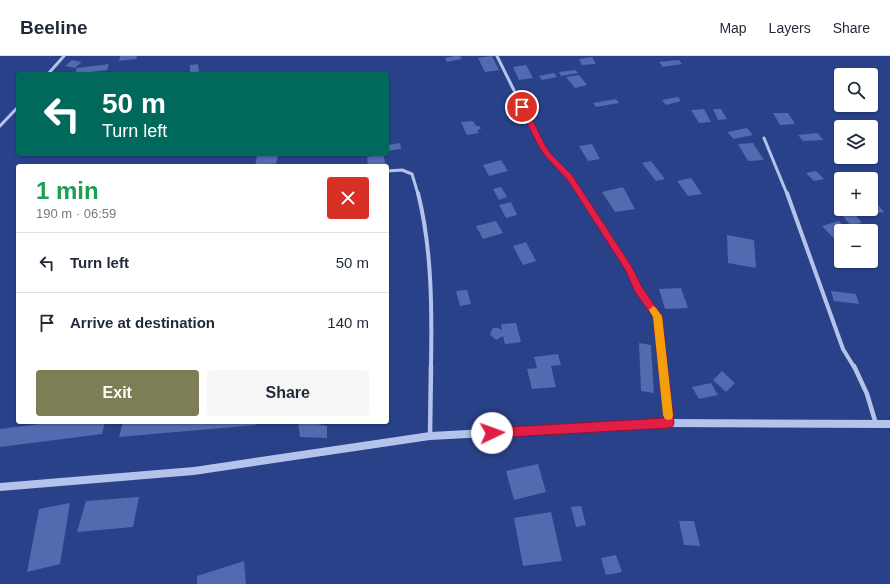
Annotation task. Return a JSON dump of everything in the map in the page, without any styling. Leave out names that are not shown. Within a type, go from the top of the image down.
[{"type":"street","points":[[50,72],[64,56]]},
{"type":"street","points":[[497,56],[541,145],[549,156],[569,177],[629,270],[638,289],[658,316],[669,423]]},
{"type":"street","points":[[0,126],[16,109]]},
{"type":"street","points":[[764,138],[788,196],[843,349],[856,368],[872,402],[876,424]]},
{"type":"street","points":[[389,171],[402,170],[412,174],[421,201],[428,264],[431,310],[430,436]]},
{"type":"street","points":[[0,487],[194,471],[430,436],[669,423],[890,424]]},
{"type":"building","points":[[120,56],[137,56],[136,59],[119,61]]},
{"type":"building","points":[[460,56],[462,59],[447,62],[445,58]]},
{"type":"building","points":[[492,56],[499,70],[485,72],[478,58]]},
{"type":"building","points":[[592,57],[596,64],[582,65],[579,59]]},
{"type":"building","points":[[72,60],[82,62],[75,68],[65,66]]},
{"type":"building","points":[[679,60],[682,64],[663,67],[659,62]]},
{"type":"building","points":[[109,64],[107,70],[91,72],[76,72],[77,68]]},
{"type":"building","points":[[198,64],[199,72],[190,72],[190,65]]},
{"type":"building","points":[[526,65],[533,78],[519,80],[513,67]]},
{"type":"building","points":[[575,70],[578,73],[561,76],[559,72]]},
{"type":"building","points":[[554,73],[557,77],[542,80],[539,76]]},
{"type":"building","points":[[579,75],[587,85],[575,88],[566,77]]},
{"type":"building","points":[[678,97],[681,101],[666,105],[662,100]]},
{"type":"building","points":[[616,99],[619,103],[596,107],[593,103]]},
{"type":"building","points":[[704,109],[711,122],[699,123],[691,110]]},
{"type":"building","points":[[713,109],[721,109],[727,119],[718,120]]},
{"type":"building","points":[[773,113],[788,113],[795,124],[780,125]]},
{"type":"building","points":[[473,121],[476,126],[479,126],[481,129],[477,130],[479,133],[467,135],[461,122]]},
{"type":"building","points":[[747,128],[753,135],[734,139],[727,132]]},
{"type":"building","points":[[818,133],[823,140],[803,141],[798,135]]},
{"type":"building","points":[[400,143],[401,149],[389,151],[389,145]]},
{"type":"building","points":[[753,143],[764,160],[748,161],[738,144]]},
{"type":"building","points":[[592,144],[600,159],[588,161],[579,146]]},
{"type":"building","points":[[257,156],[278,156],[276,164],[255,164]]},
{"type":"building","points":[[384,156],[386,164],[368,164],[367,157]]},
{"type":"building","points":[[501,160],[508,171],[489,176],[483,165]]},
{"type":"building","points":[[651,161],[665,179],[656,181],[642,163]]},
{"type":"building","points":[[816,171],[824,179],[814,181],[806,173]]},
{"type":"building","points":[[691,178],[702,194],[688,196],[677,181]]},
{"type":"building","points":[[501,187],[507,197],[499,200],[493,189]]},
{"type":"building","points":[[623,187],[635,209],[615,212],[602,192]]},
{"type":"building","points":[[511,202],[517,215],[506,218],[499,205]]},
{"type":"building","points":[[878,205],[884,212],[878,212]]},
{"type":"building","points":[[843,216],[856,216],[862,223],[856,224],[849,224]]},
{"type":"building","points":[[496,221],[503,233],[483,239],[476,226]]},
{"type":"building","points":[[839,221],[842,224],[834,224],[834,239],[822,226]]},
{"type":"building","points":[[727,235],[754,240],[756,268],[728,263]]},
{"type":"building","points":[[526,242],[536,261],[523,265],[513,246]]},
{"type":"building","points":[[681,288],[688,308],[665,309],[659,289]]},
{"type":"building","points":[[467,290],[471,304],[460,306],[456,291]]},
{"type":"building","points":[[831,291],[856,294],[859,304],[834,301]]},
{"type":"building","points":[[516,323],[521,342],[505,344],[503,336],[496,340],[490,334],[493,328],[502,330],[501,324]]},
{"type":"building","points":[[639,343],[651,345],[654,393],[641,391]]},
{"type":"building","points":[[558,354],[561,365],[551,366],[556,387],[532,389],[527,369],[537,368],[534,357]]},
{"type":"building","points":[[722,371],[735,383],[726,392],[713,380]]},
{"type":"building","points":[[711,383],[718,395],[699,399],[692,387]]},
{"type":"building","points":[[40,424],[104,424],[102,434],[0,447],[0,429]]},
{"type":"building","points":[[122,424],[256,424],[256,425],[119,437]]},
{"type":"building","points":[[298,424],[317,424],[327,426],[327,438],[300,437]]},
{"type":"building","points":[[538,464],[546,492],[514,500],[506,471]]},
{"type":"building","points":[[139,497],[133,527],[77,532],[86,501]]},
{"type":"building","points":[[70,503],[60,564],[27,572],[39,509]]},
{"type":"building","points":[[581,506],[586,525],[576,527],[571,507]]},
{"type":"building","points":[[551,512],[562,561],[523,566],[514,518]]},
{"type":"building","points":[[679,521],[694,521],[700,546],[684,545]]},
{"type":"building","points":[[616,555],[622,572],[606,575],[601,558]]},
{"type":"building","points":[[244,561],[246,584],[197,584],[197,576]]},
{"type":"slow traffic","points":[[653,310],[658,316],[668,415]]},
{"type":"route","points":[[492,433],[669,423],[658,316],[638,289],[629,270],[569,177],[549,156],[541,145],[522,107]]}]
